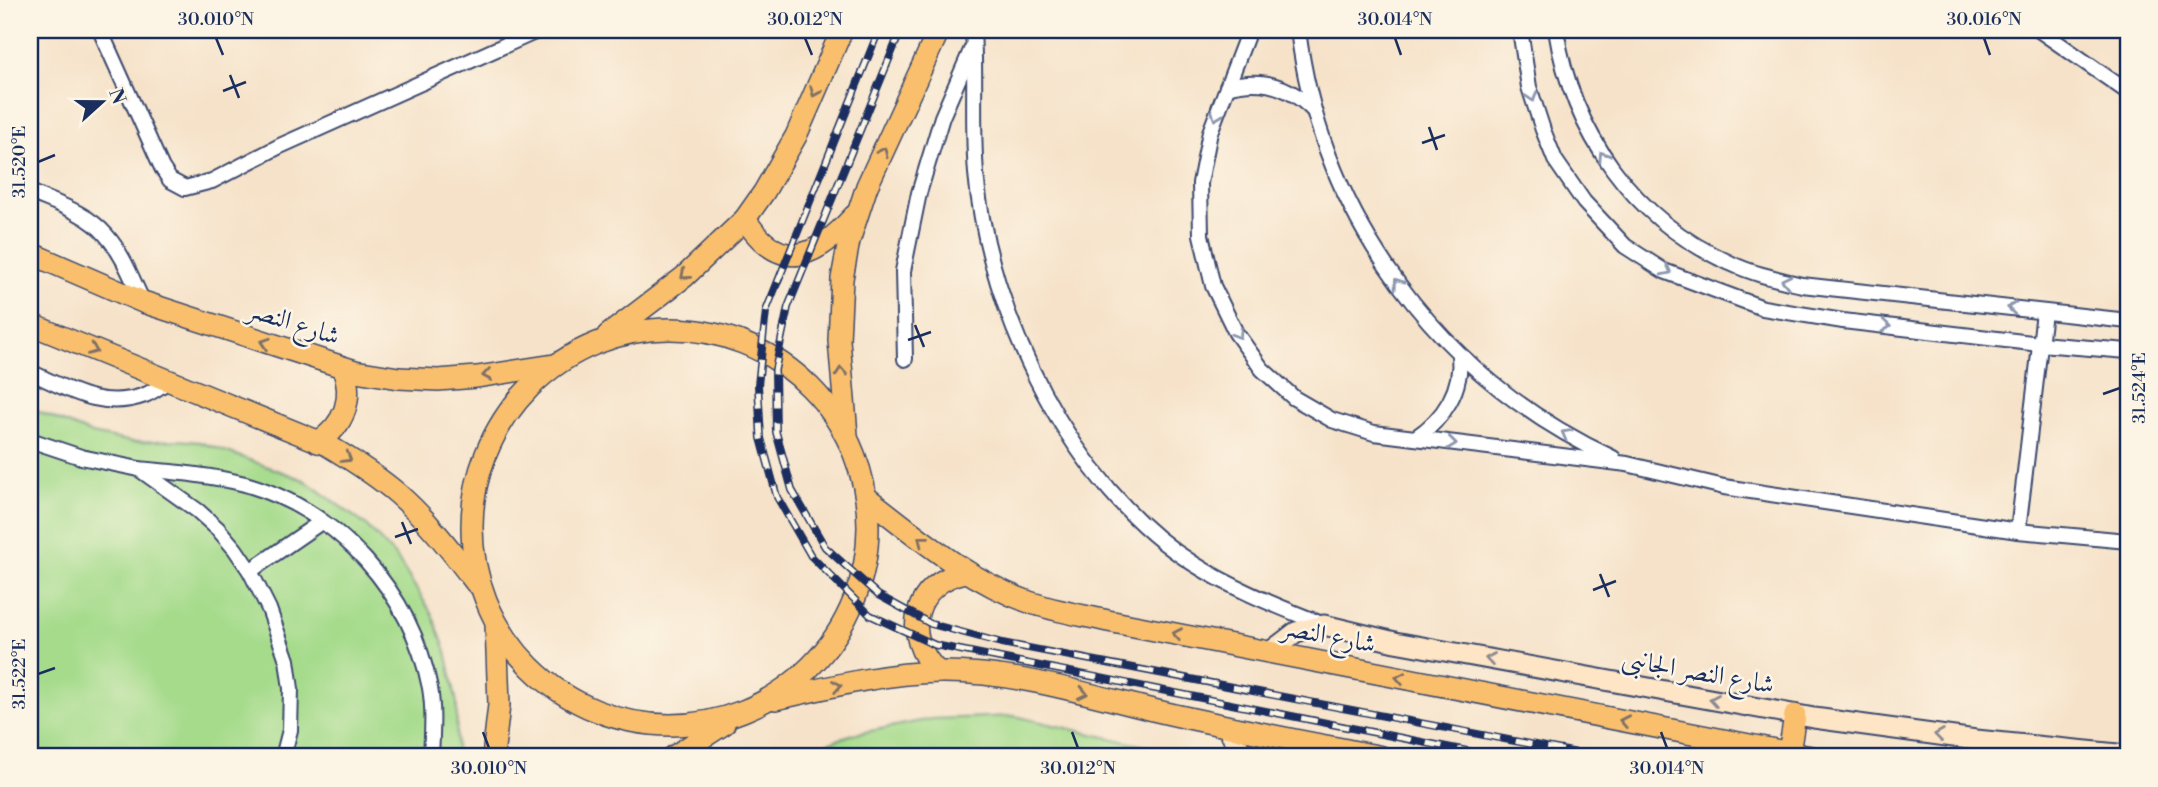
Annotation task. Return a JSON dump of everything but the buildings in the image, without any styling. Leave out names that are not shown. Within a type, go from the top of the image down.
[{"type":"main road","points":[[743,713],[709,723],[674,727],[644,725],[588,709],[552,688],[521,659],[496,625],[481,589],[472,550],[472,504],[483,459],[500,423],[524,391],[554,365],[601,340],[684,277],[745,219],[792,145],[842,30]]},
{"type":"main road","points":[[848,440],[839,340],[842,279],[849,241],[867,186],[939,30]]},
{"type":"main road","points":[[745,219],[756,236],[767,246],[781,253],[796,255],[825,244],[837,235],[857,212]]},
{"type":"main road","name":"شارع النصر","points":[[30,253],[143,302],[343,368],[399,378],[438,380],[554,365]]},
{"type":"main road","points":[[30,324],[318,442],[364,467],[399,494],[430,524],[481,589]]},
{"type":"main road","points":[[601,340],[644,330],[688,329],[719,335],[748,345],[778,361],[805,382],[828,408],[848,440],[866,497],[865,565],[856,597],[835,638],[806,673],[770,700],[743,713],[673,757]]},
{"type":"main road","points":[[318,442],[335,428],[345,410],[348,389],[343,368]]},
{"type":"main road","name":"شارع النصر","points":[[866,497],[966,572],[1031,603],[1108,621],[1811,757]]},
{"type":"main road","points":[[938,672],[919,645],[916,623],[918,612],[928,592],[936,584],[945,578],[966,572]]},
{"type":"main road","points":[[493,757],[499,705],[496,625]]},
{"type":"main road","points":[[770,700],[898,675],[977,673],[1016,678],[1227,727],[1382,757]]},
{"type":"main road","points":[[1789,753],[1795,715]]},
{"type":"street","points":[[100,30],[162,169],[170,180],[185,188],[212,181],[280,146],[539,30]]},
{"type":"street","points":[[1249,30],[1210,132],[1200,183],[1201,235],[1213,286],[1236,333],[1262,369],[1294,398],[1332,420],[1374,433],[1628,464],[1724,487],[2018,530],[2128,541]]},
{"type":"street","points":[[1298,30],[1314,111],[1332,164],[1355,214],[1377,252],[1415,305],[1459,354],[1489,381],[1555,428],[1628,464]]},
{"type":"street","points":[[1520,30],[1529,87],[1555,160],[1584,202],[1625,246],[1664,271],[1763,308],[1843,321],[2040,344],[2128,351]]},
{"type":"street","points":[[1556,30],[1565,75],[1574,100],[1611,168],[1645,207],[1686,240],[1708,253],[1754,273],[1802,285],[2128,321]]},
{"type":"street","points":[[2039,30],[2128,92]]},
{"type":"street","points":[[905,359],[903,271],[919,193],[942,117],[974,37]]},
{"type":"street","points":[[974,37],[976,174],[986,234],[998,288],[1019,345],[1046,398],[1078,449],[1113,494],[1149,530],[1193,564],[1237,589],[1324,625]]},
{"type":"street","points":[[1227,87],[1240,83],[1268,83],[1293,93],[1314,111]]},
{"type":"street","points":[[30,192],[83,217],[104,232],[119,251],[143,302]]},
{"type":"street","points":[[2018,530],[2044,312]]},
{"type":"street","points":[[1415,438],[1435,422],[1450,402],[1459,378],[1459,354]]},
{"type":"street","points":[[30,372],[95,400],[121,401],[146,395],[168,381]]},
{"type":"street","points":[[30,440],[81,457],[139,469],[183,473],[244,484],[298,507],[346,541],[366,558],[391,592],[422,656],[430,690],[433,723],[431,757]]},
{"type":"street","points":[[139,469],[198,511],[218,529],[250,571],[270,609],[287,660],[291,689],[290,730],[283,757]]},
{"type":"street","points":[[250,571],[321,522]]},
{"type":"street","points":[[1270,652],[1296,632],[1324,625]]},
{"type":"street","name":"شارع النصر الجانبى","points":[[1324,625],[1395,642],[1795,715],[1976,740],[2128,755]]},
{"type":"street","points":[[1227,727],[1237,746],[1248,757]]},
{"type":"green space","points":[[30,408],[92,434],[133,442],[200,442],[304,480],[367,526],[397,558],[432,614],[446,651],[457,703],[456,757],[30,757]]},
{"type":"green space","points":[[1015,716],[1191,757],[789,757],[850,735],[931,719]]},
{"type":"railway","points":[[879,30],[766,311],[758,385],[761,438],[777,497],[811,556],[870,615],[935,645],[1497,757]]},
{"type":"railway","points":[[901,30],[788,307],[775,370],[776,432],[792,490],[825,547],[878,595],[931,624],[1002,643],[1598,757]]}]
